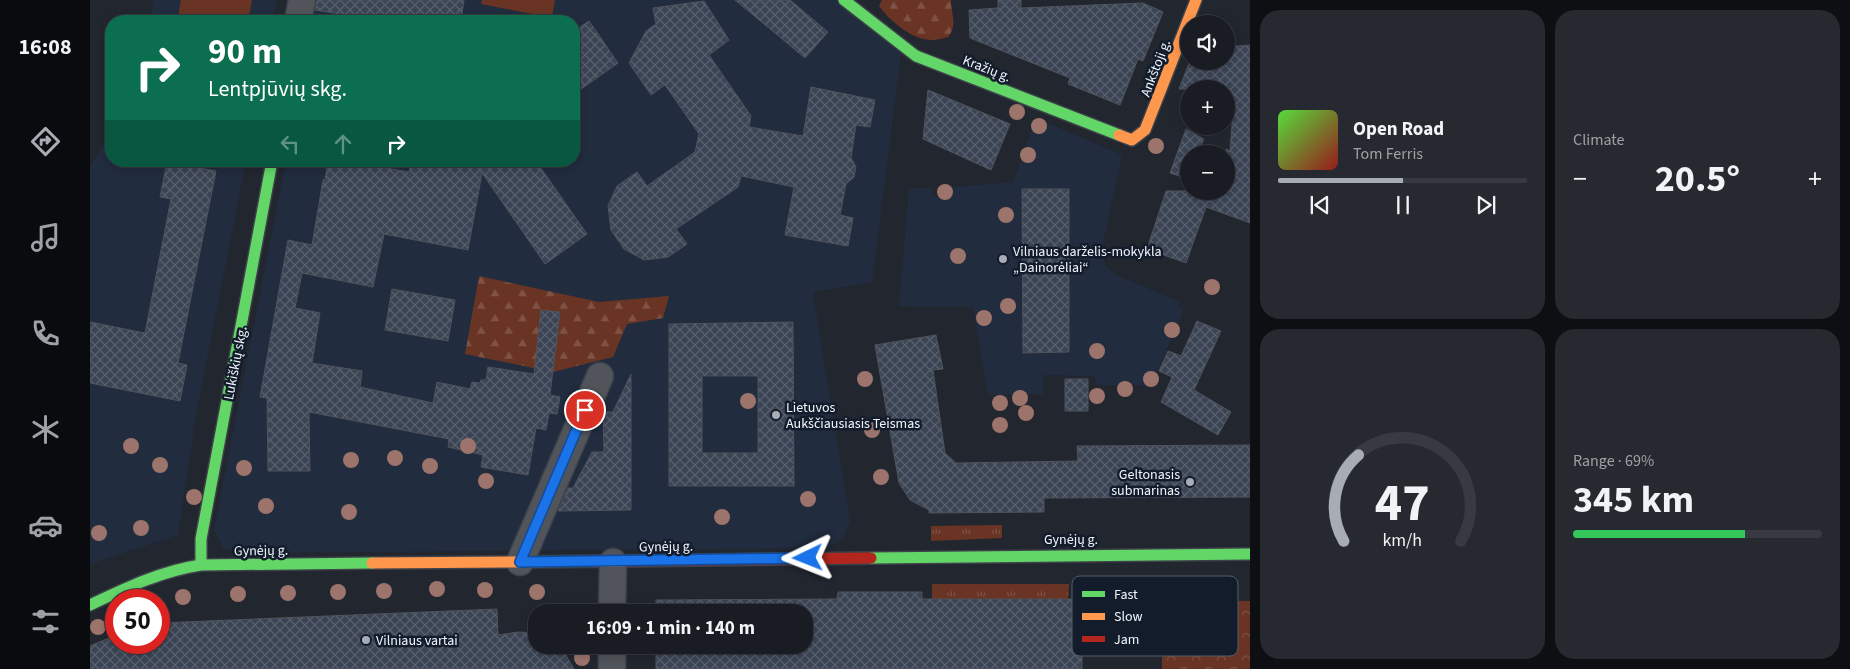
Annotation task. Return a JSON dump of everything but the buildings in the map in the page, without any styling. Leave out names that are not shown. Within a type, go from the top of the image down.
[{"type":"main road","name":"Kražių g.","points":[[844,0],[916,56],[1132,140]]},
{"type":"main road","name":"Ankštoji g.","points":[[1132,140],[1145,130],[1156,106],[1196,0]]},
{"type":"main road","name":"Lukiškių skg.","points":[[202,565],[201,539],[271,167]]},
{"type":"main road","name":"Gynėjų g.","points":[[90,605],[158,574],[179,568],[202,565],[613,562],[1057,554],[1250,554]]},
{"type":"street","points":[[299,15],[302,0]]},
{"type":"street","points":[[520,562],[600,376]]},
{"type":"street","points":[[612,604],[613,562]]},
{"type":"street","points":[[612,654],[612,669]]},
{"type":"shaded area","points":[[154,0],[277,0],[274,15],[151,15]]},
{"type":"shaded area","points":[[316,0],[836,0],[901,54],[872,282],[813,292],[850,522],[843,539],[826,548],[243,553],[223,548],[214,529],[285,167],[580,167],[580,15],[313,15]]},
{"type":"shaded area","name":"Vilniaus darželis-mokykla „Dainorėliai“","points":[[1036,118],[1122,155],[1101,253],[1106,266],[1116,275],[1180,302],[1178,306],[1184,309],[1151,386],[1097,385],[1094,376],[1043,375],[1043,394],[988,395],[973,307],[899,306],[909,188],[932,188],[932,197],[952,196],[952,187],[1013,182]]},
{"type":"shaded area","points":[[105,142],[105,167],[245,167],[196,415],[178,535],[90,564],[90,166]]},
{"type":"green space","points":[[181,0],[252,0],[249,15],[178,15]]},
{"type":"green space","points":[[482,0],[555,0],[552,15],[537,15],[481,4]]},
{"type":"green space","points":[[882,0],[951,0],[953,28],[951,33],[948,37],[936,40],[917,37],[902,29],[889,18],[879,6]]},
{"type":"green space","points":[[479,276],[599,302],[669,296],[663,318],[627,324],[613,357],[553,372],[465,354]]},
{"type":"green space","points":[[1002,525],[1002,538],[931,541],[931,526]]},
{"type":"green space","points":[[932,584],[1069,584],[1068,599],[932,599]]},
{"type":"green space","points":[[1238,601],[1250,601],[1250,669],[1162,669],[1162,656],[1238,656]]},
{"type":"traffic: fast","points":[[844,0],[916,56],[1119,135]]},
{"type":"traffic: fast","points":[[201,565],[201,539],[271,167]]},
{"type":"traffic: fast","points":[[871,558],[1250,554]]},
{"type":"traffic: fast","points":[[90,605],[130,586],[172,571],[201,565],[372,563]]},
{"type":"traffic: slow","points":[[1119,135],[1132,140],[1145,130],[1196,0]]},
{"type":"traffic: slow","points":[[372,563],[624,561]]},
{"type":"traffic: jam","points":[[624,561],[871,558]]},
{"type":"place","name":"Vilniaus darželis-mokykla „Dainorėliai“","points":[[1003,259]]},
{"type":"place","name":"Lietuvos Aukščiausiasis Teismas","points":[[776,415]]},
{"type":"place","name":"Geltonasis submarinas","points":[[1190,482]]},
{"type":"place","name":"Vilniaus vartai","points":[[366,640]]},
{"type":"route","points":[[585,410],[520,562],[657,562],[808,558]]}]
